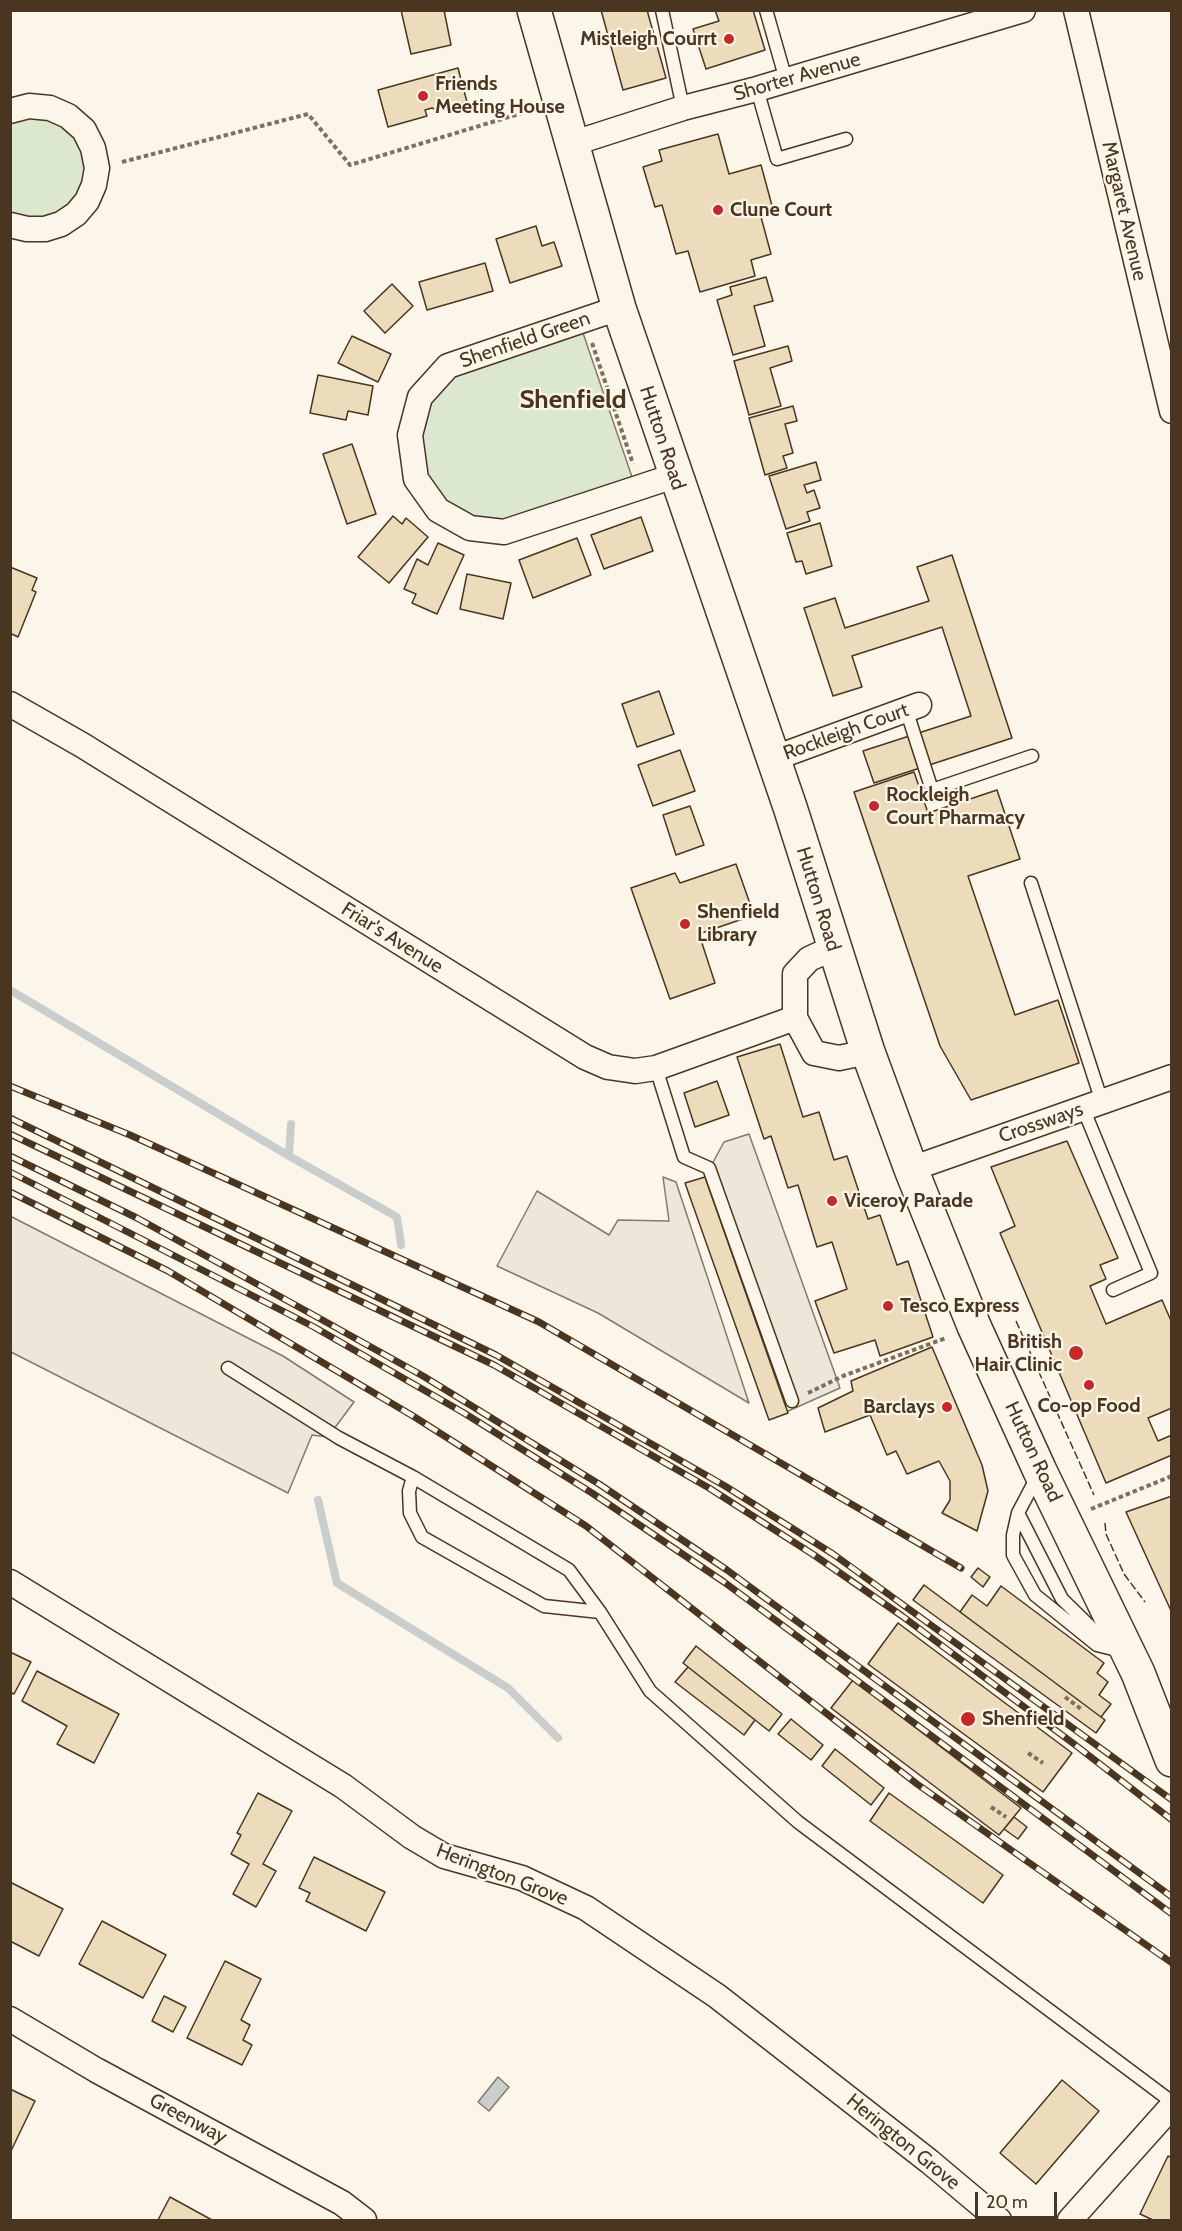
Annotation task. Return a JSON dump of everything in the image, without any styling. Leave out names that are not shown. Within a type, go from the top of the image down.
[{"type":"main road","name":"Hutton Road","points":[[534,10],[619,308],[674,476],[772,759],[867,1052],[974,1326],[1040,1471],[1138,1673],[1172,1760]]},
{"type":"street","name":"Shorter Avenue","points":[[572,144],[683,108],[757,89],[1023,10]]},
{"type":"street","name":"Margaret Avenue","points":[[1076,10],[1172,411]]},
{"type":"street","points":[[10,111],[29,106],[50,108],[68,116],[84,130],[93,148],[97,168],[87,201],[76,214],[61,224],[45,229],[27,230],[10,225]]},
{"type":"street","name":"Shenfield Green","points":[[619,308],[448,366],[420,397],[410,435],[416,479],[438,510],[470,528],[504,532],[674,476]]},
{"type":"street","name":"Friar's Avenue","points":[[10,704],[82,745],[585,1057],[608,1067],[635,1071],[656,1068],[795,1018]]},
{"type":"street","name":"Rockleigh Court","points":[[772,759],[913,707]]},
{"type":"street","points":[[833,948],[809,959],[795,974],[795,1018],[814,1053],[839,1058],[867,1052]]},
{"type":"street","name":"Crossways","points":[[911,1168],[1172,1077]]},
{"type":"street","name":"Herington Grove","points":[[10,1581],[343,1786],[412,1837],[444,1856],[522,1878],[586,1908],[717,1996],[930,2162],[999,2220]]},
{"type":"street","name":"Greenway","points":[[10,2019],[96,2070],[342,2203],[364,2220]]},
{"type":"street","points":[[1070,2220],[1172,2106]]},
{"type":"lane","points":[[662,10],[683,108]]},
{"type":"lane","points":[[766,10],[786,80]]},
{"type":"lane","points":[[757,89],[777,159],[846,139]]},
{"type":"lane","points":[[913,707],[932,790],[1032,756]]},
{"type":"lane","points":[[1031,883],[1092,1105],[1152,1273],[1113,1290]]},
{"type":"lane","points":[[656,1068],[684,1157],[709,1167],[792,1401]]},
{"type":"lane","points":[[228,1368],[339,1438],[414,1477],[569,1570],[600,1612],[650,1691],[798,1822],[1172,2102]]},
{"type":"lane","points":[[1040,1471],[1018,1513],[1013,1535],[1013,1555],[1035,1595],[1097,1645],[1113,1649]]},
{"type":"lane","points":[[414,1477],[409,1491],[410,1513],[422,1537],[544,1606],[600,1612]]},
{"type":"lane","points":[[1018,1513],[1062,1599],[1138,1673]]},
{"type":"path","points":[[97,168],[308,114],[350,165],[559,102]]},
{"type":"path","points":[[584,320],[641,487]]},
{"type":"path","points":[[792,1401],[843,1376],[974,1326]]},
{"type":"path","points":[[1065,1520],[1172,1476]]},
{"type":"path","points":[[1065,1697],[1081,1709]]},
{"type":"path","points":[[1028,1753],[1043,1763]]},
{"type":"path","points":[[991,1807],[1006,1817]]},
{"type":"green space","points":[[32,117],[48,118],[63,124],[75,135],[83,149],[86,165],[85,181],[78,196],[68,208],[54,217],[38,220],[11,214],[11,123]]},
{"type":"green space","points":[[582,330],[632,477],[500,521],[476,519],[450,508],[423,476],[421,414],[450,374]]},
{"type":"shaded area","points":[[749,1134],[840,1388],[786,1412],[706,1175],[724,1142]]},
{"type":"shaded area","points":[[663,1177],[676,1182],[749,1403],[598,1313],[497,1266],[537,1191],[609,1235],[618,1220],[669,1221]]},
{"type":"shaded area","points":[[10,1216],[283,1356],[354,1402],[328,1437],[312,1435],[288,1493],[11,1352]]},
{"type":"shaded area","points":[[498,2077],[509,2087],[489,2111],[478,2102]]},
{"type":"building","points":[[401,10],[444,10],[451,45],[411,54]]},
{"type":"building","points":[[601,10],[647,10],[666,78],[623,90]]},
{"type":"building","name":"Mistleigh Courrt","points":[[715,10],[753,10],[765,50],[706,69],[693,29],[719,21]]},
{"type":"building","name":"Friends Meeting House","points":[[458,68],[467,102],[437,110],[432,108],[425,110],[427,116],[388,127],[378,90]]},
{"type":"building","name":"Clune Court","points":[[718,134],[729,174],[761,165],[774,213],[761,217],[771,254],[751,260],[755,276],[700,292],[688,251],[676,254],[662,205],[655,207],[643,167],[662,161],[659,150]]},
{"type":"building","points":[[536,226],[542,246],[554,242],[562,266],[510,283],[496,239]]},
{"type":"building","points":[[485,263],[493,291],[427,310],[419,282]]},
{"type":"building","points":[[766,277],[773,301],[754,306],[765,346],[733,355],[717,300],[732,295],[730,287]]},
{"type":"building","points":[[392,284],[413,306],[385,333],[364,311]]},
{"type":"building","points":[[352,336],[391,354],[378,382],[338,363]]},
{"type":"building","points":[[788,346],[792,361],[770,368],[781,406],[749,415],[734,361]]},
{"type":"building","points":[[318,375],[373,386],[368,415],[348,411],[346,420],[310,413]]},
{"type":"building","points":[[793,406],[797,421],[785,424],[793,453],[783,456],[787,468],[765,475],[749,418]]},
{"type":"building","points":[[352,444],[376,514],[347,524],[323,454]]},
{"type":"building","points":[[816,462],[821,480],[804,485],[807,493],[814,490],[820,508],[807,512],[810,521],[786,529],[769,476]]},
{"type":"building","points":[[393,516],[402,524],[406,518],[428,537],[389,583],[358,557]]},
{"type":"building","points":[[641,517],[653,551],[604,569],[591,535]]},
{"type":"building","points":[[820,523],[832,566],[806,574],[802,561],[796,562],[787,533]]},
{"type":"building","points":[[577,538],[591,575],[533,598],[519,560]]},
{"type":"building","points":[[438,543],[464,555],[437,614],[412,603],[416,594],[404,589],[417,559],[428,565]]},
{"type":"building","points":[[952,555],[1012,738],[874,783],[863,751],[971,716],[942,627],[852,656],[862,687],[833,696],[804,608],[835,598],[845,628],[929,601],[917,567]]},
{"type":"building","points":[[10,567],[37,578],[32,590],[36,592],[18,637],[10,633]]},
{"type":"building","points":[[467,574],[511,583],[503,619],[460,609]]},
{"type":"building","points":[[659,691],[674,734],[637,747],[622,704]]},
{"type":"building","points":[[680,750],[695,791],[653,806],[638,765]]},
{"type":"building","points":[[914,772],[928,813],[997,790],[1020,859],[968,876],[1015,1015],[1058,1000],[1079,1063],[971,1100],[940,1046],[854,792]]},
{"type":"building","points":[[690,806],[704,845],[676,855],[663,815]]},
{"type":"building","name":"Shenfield Library","points":[[736,864],[754,915],[699,934],[715,983],[670,999],[631,888],[675,873],[680,883]]},
{"type":"building","name":"Viceroy Parade","points":[[780,1044],[803,1117],[819,1112],[834,1160],[847,1156],[868,1219],[880,1215],[897,1265],[908,1261],[933,1337],[880,1356],[875,1340],[834,1353],[815,1301],[847,1289],[832,1242],[817,1247],[798,1185],[788,1188],[771,1136],[764,1139],[737,1057]]},
{"type":"building","points":[[717,1081],[729,1115],[695,1127],[684,1093]]},
{"type":"building","points":[[1067,1141],[1118,1258],[1100,1265],[1106,1279],[1090,1286],[1106,1324],[1162,1300],[1172,1323],[1172,1408],[1148,1418],[1158,1441],[1172,1435],[1172,1455],[1106,1483],[1000,1233],[1015,1226],[991,1167]]},
{"type":"building","points":[[705,1177],[788,1413],[769,1420],[685,1183]]},
{"type":"building","points":[[932,1347],[982,1465],[988,1491],[977,1531],[942,1513],[950,1500],[950,1481],[939,1461],[907,1474],[896,1451],[887,1455],[870,1415],[825,1432],[818,1408],[853,1391],[851,1381]]},
{"type":"building","points":[[1172,1496],[1172,1613],[1126,1512]]},
{"type":"building","points":[[978,1568],[990,1577],[983,1587],[971,1577]]},
{"type":"building","points":[[924,1585],[1105,1720],[1096,1733],[913,1600]]},
{"type":"building","points":[[1001,1586],[1104,1663],[1097,1673],[1108,1682],[1099,1695],[1111,1704],[1101,1717],[960,1612],[972,1595],[987,1606]]},
{"type":"building","points":[[898,1623],[1072,1753],[1043,1792],[868,1664]]},
{"type":"building","points":[[696,1646],[782,1714],[769,1731],[683,1663]]},
{"type":"building","points":[[10,1652],[31,1662],[14,1694],[10,1692]]},
{"type":"building","points":[[688,1667],[755,1720],[744,1735],[675,1682]]},
{"type":"building","points":[[37,1671],[119,1714],[94,1763],[57,1744],[67,1726],[22,1701]]},
{"type":"building","points":[[853,1680],[1021,1808],[999,1835],[831,1708]]},
{"type":"building","points":[[791,1719],[823,1745],[811,1760],[778,1734]]},
{"type":"building","points":[[835,1749],[884,1788],[871,1805],[822,1766]]},
{"type":"building","points":[[258,1793],[292,1811],[263,1864],[276,1871],[256,1907],[233,1894],[249,1864],[231,1854],[241,1835],[237,1833]]},
{"type":"building","points":[[889,1793],[1003,1875],[983,1903],[870,1821]]},
{"type":"building","points":[[1014,1817],[1027,1827],[1018,1839],[1004,1829]]},
{"type":"building","points":[[314,1857],[385,1892],[366,1931],[306,1901],[310,1893],[299,1888]]},
{"type":"building","points":[[10,1882],[63,1909],[39,1956],[10,1941]]},
{"type":"building","points":[[102,1921],[166,1955],[143,1998],[79,1964]]},
{"type":"building","points":[[225,1961],[261,1979],[241,2020],[250,2025],[243,2040],[252,2045],[242,2065],[187,2038]]},
{"type":"building","points":[[164,1996],[186,2007],[173,2032],[152,2021]]},
{"type":"building","points":[[1062,2080],[1099,2111],[1036,2184],[1000,2153]]},
{"type":"building","points":[[10,2089],[35,2101],[10,2153]]},
{"type":"building","points":[[1168,2156],[1172,2158],[1172,2220],[1153,2220],[1140,2214]]},
{"type":"building","points":[[170,2197],[212,2220],[158,2220]]},
{"type":"waterway","points":[[10,990],[289,1156]]},
{"type":"waterway","points":[[291,1124],[289,1156],[397,1217],[401,1245]]},
{"type":"waterway","points":[[318,1500],[337,1583],[508,1688],[558,1738]]},
{"type":"railway","points":[[10,1086],[130,1135],[539,1322],[961,1568]]},
{"type":"railway","points":[[10,1118],[496,1355],[725,1486],[833,1554],[1172,1800]]},
{"type":"railway","points":[[10,1134],[494,1365],[709,1488],[814,1555],[902,1616],[1172,1820]]},
{"type":"railway","points":[[10,1156],[137,1218],[423,1376],[599,1484],[727,1570],[1172,1897]]},
{"type":"railway","points":[[10,1172],[314,1327],[464,1413],[592,1493],[724,1582],[1172,1914]]},
{"type":"railway","points":[[10,1192],[168,1271],[413,1416],[586,1526],[917,1784],[1172,1963]]},
{"type":"fence","points":[[1016,1321],[1094,1495]]},
{"type":"fence","points":[[1105,1523],[1106,1534],[1124,1574],[1145,1602]]},
{"type":"place","name":"Mistleigh Courrt","points":[[729,39]]},
{"type":"place","name":"Friends Meeting House","points":[[423,96]]},
{"type":"place","name":"Clune Court","points":[[718,210]]},
{"type":"place","name":"Rockleigh Court Pharmacy","points":[[874,806]]},
{"type":"place","name":"Shenfield Library","points":[[685,924]]},
{"type":"place","name":"Viceroy Parade","points":[[832,1201]]},
{"type":"place","name":"Tesco Express","points":[[888,1306]]},
{"type":"place","name":"British Hair Clinic","points":[[1076,1353]]},
{"type":"place","name":"Co-op Food","points":[[1089,1385]]},
{"type":"place","name":"Barclays","points":[[947,1407]]},
{"type":"place","name":"Shenfield","points":[[968,1719]]},
{"type":"district","name":"Shenfield","points":[[573,400]]}]
